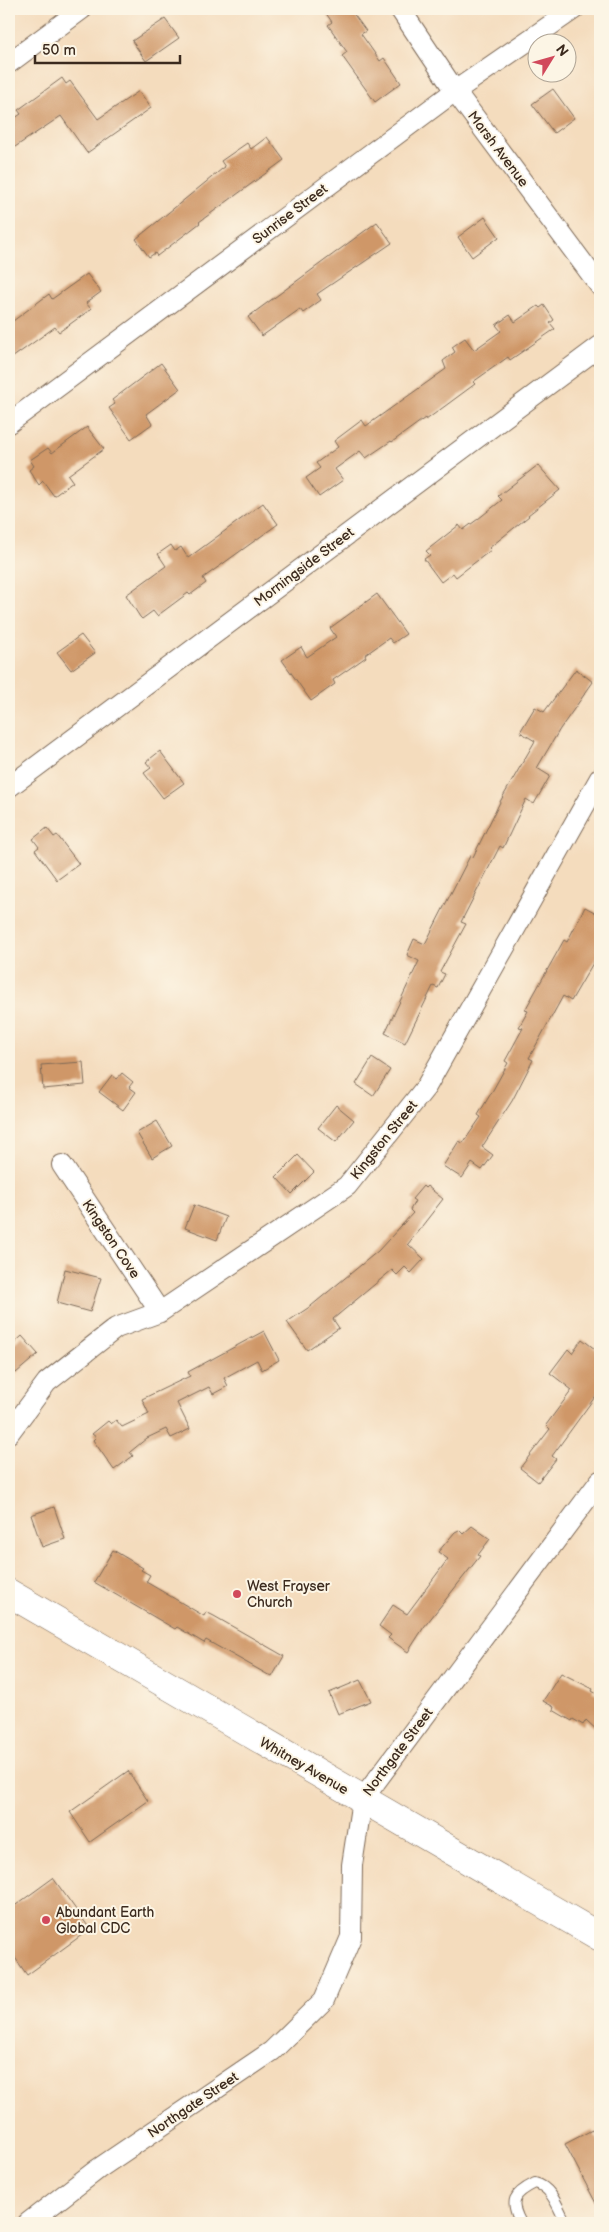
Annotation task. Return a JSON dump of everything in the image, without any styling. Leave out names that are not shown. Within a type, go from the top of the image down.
[{"type":"main road","name":"Whitney Avenue","points":[[9,1593],[600,1937]]},
{"type":"street","points":[[9,63],[82,9]]},
{"type":"street","name":"Marsh Avenue","points":[[400,9],[455,91],[600,286]]},
{"type":"street","name":"Sunrise Street","points":[[9,423],[455,91],[574,9]]},
{"type":"street","name":"Morningside Street","points":[[9,787],[600,346]]},
{"type":"street","name":"Kingston Street","points":[[9,1433],[47,1382],[116,1328],[160,1312],[347,1186],[426,1087],[600,778]]},
{"type":"street","name":"Kingston Cove","points":[[62,1165],[160,1312]]},
{"type":"street","name":"Northgate Street","points":[[28,2223],[98,2169],[272,2051],[324,2000],[352,1937],[352,1866],[362,1800],[600,1481]]},
{"type":"lane","points":[[521,2223],[514,2210],[514,2201],[518,2192],[535,2182],[544,2185],[566,2223]]},
{"type":"building","points":[[323,9],[350,9],[366,31],[361,34],[380,61],[384,58],[401,83],[375,102],[342,56],[347,52],[328,25],[332,22]]},
{"type":"building","points":[[165,19],[179,38],[146,61],[132,41]]},
{"type":"building","points":[[62,78],[66,84],[70,81],[98,119],[139,91],[151,108],[87,153],[61,116],[9,151],[9,122],[21,114],[18,110]]},
{"type":"building","points":[[553,89],[574,118],[554,133],[532,104]]},
{"type":"building","points":[[267,137],[284,160],[199,222],[157,256],[155,253],[149,257],[136,239],[225,167],[221,161],[247,143],[251,149]]},
{"type":"building","points":[[485,217],[499,237],[472,257],[458,237]]},
{"type":"building","points":[[377,222],[392,243],[317,294],[321,300],[303,313],[300,309],[262,336],[248,317]]},
{"type":"building","points":[[87,274],[101,292],[86,303],[91,309],[59,332],[55,327],[9,360],[9,324],[49,294],[52,299]]},
{"type":"building","points":[[544,305],[554,320],[550,323],[555,329],[510,360],[508,357],[473,382],[475,384],[437,412],[426,420],[425,418],[392,442],[366,458],[360,451],[335,469],[343,480],[319,497],[306,478],[320,468],[316,463],[338,447],[334,441],[362,420],[366,426],[446,369],[443,361],[455,352],[452,347],[465,338],[474,350],[501,331],[496,325],[510,315],[515,322],[538,306],[540,308]]},
{"type":"building","points":[[161,363],[180,389],[146,414],[152,424],[131,439],[109,408],[115,404],[112,400]]},
{"type":"building","points":[[87,427],[104,449],[68,475],[73,482],[54,496],[43,481],[39,485],[29,470],[34,466],[30,460],[48,448],[52,453]]},
{"type":"building","points":[[538,465],[560,490],[489,548],[491,550],[456,577],[453,573],[441,582],[424,559],[430,555],[426,551],[459,525],[463,530],[478,519],[502,500],[498,496]]},
{"type":"building","points":[[263,503],[278,524],[203,578],[206,583],[190,595],[188,593],[157,616],[153,611],[142,619],[140,617],[126,595],[166,566],[158,554],[171,545],[175,551],[181,547],[188,558]]},
{"type":"building","points":[[377,594],[406,634],[393,643],[389,638],[333,680],[335,684],[311,701],[282,660],[301,647],[307,657],[336,637],[330,628]]},
{"type":"building","points":[[81,635],[95,653],[71,670],[57,652]]},
{"type":"building","points":[[576,669],[593,682],[560,729],[537,768],[550,776],[534,804],[526,799],[503,848],[500,846],[461,922],[466,924],[440,972],[445,974],[438,988],[433,986],[405,1043],[385,1033],[419,961],[407,955],[414,939],[425,944],[470,856],[473,857],[501,800],[535,741],[520,732],[535,707],[544,712]]},
{"type":"building","points":[[160,751],[184,783],[163,798],[144,773],[151,768],[146,762]]},
{"type":"building","points":[[47,828],[54,837],[57,835],[79,864],[57,880],[35,850],[39,847],[33,839]]},
{"type":"building","points":[[585,907],[600,915],[600,951],[571,1001],[563,996],[529,1058],[533,1060],[512,1101],[482,1147],[493,1155],[482,1170],[472,1163],[462,1178],[443,1166],[459,1141],[463,1143],[481,1117],[478,1115],[508,1063],[505,1061],[523,1028],[519,1027],[528,1011],[525,1010],[564,940],[567,942]]},
{"type":"building","points":[[372,1058],[390,1070],[373,1096],[356,1084]]},
{"type":"building","points":[[83,1062],[85,1085],[43,1089],[41,1065]]},
{"type":"building","points":[[122,1073],[133,1082],[129,1087],[136,1092],[123,1110],[99,1092],[112,1075],[117,1079]]},
{"type":"building","points":[[336,1105],[354,1120],[336,1142],[318,1128]]},
{"type":"building","points":[[157,1121],[172,1146],[152,1158],[137,1133]]},
{"type":"building","points":[[298,1155],[314,1172],[292,1194],[276,1177]]},
{"type":"building","points":[[423,1186],[425,1188],[427,1186],[443,1199],[408,1244],[424,1259],[411,1273],[405,1267],[397,1275],[392,1270],[333,1319],[339,1328],[307,1350],[287,1322],[311,1306],[378,1251],[413,1213],[410,1210],[415,1201],[412,1199]]},
{"type":"building","points":[[194,1205],[226,1217],[217,1240],[185,1228]]},
{"type":"building","points":[[65,1269],[101,1278],[90,1312],[57,1303]]},
{"type":"building","points":[[264,1331],[279,1360],[262,1370],[257,1360],[224,1378],[228,1386],[213,1394],[209,1387],[177,1403],[190,1429],[171,1438],[166,1429],[147,1438],[130,1452],[133,1456],[114,1470],[93,1440],[96,1437],[92,1434],[108,1421],[111,1424],[116,1420],[122,1427],[149,1414],[142,1399],[190,1376],[188,1372]]},
{"type":"building","points":[[22,1336],[38,1354],[16,1373],[9,1364],[9,1348]]},
{"type":"building","points":[[582,1339],[600,1353],[600,1390],[552,1456],[556,1459],[538,1482],[520,1468],[550,1429],[546,1425],[572,1390],[550,1373],[568,1349],[572,1353]]},
{"type":"building","points":[[54,1507],[65,1539],[42,1547],[31,1515]]},
{"type":"building","points":[[472,1526],[490,1539],[478,1555],[480,1556],[424,1627],[408,1652],[388,1638],[391,1635],[379,1626],[393,1605],[407,1614],[448,1559],[438,1552],[455,1532],[459,1530],[463,1534]]},
{"type":"building","points":[[113,1550],[143,1568],[141,1570],[150,1575],[146,1582],[204,1616],[206,1612],[214,1616],[284,1656],[272,1677],[206,1640],[204,1643],[177,1627],[175,1629],[94,1582]]},
{"type":"building","points":[[561,1673],[593,1689],[592,1691],[600,1696],[600,1733],[586,1720],[583,1725],[573,1719],[572,1721],[553,1710],[554,1707],[543,1701]]},
{"type":"building","points":[[360,1680],[371,1701],[338,1714],[329,1693]]},
{"type":"building","points":[[128,1771],[148,1801],[90,1842],[70,1812]]},
{"type":"building","name":"Abundant Earth Global CDC","points":[[53,1878],[90,1929],[27,1975],[9,1949],[9,1910]]},
{"type":"building","points":[[592,2130],[600,2144],[600,2211],[565,2144]]},
{"type":"place","name":"West Frayser Church","points":[[237,1594]]},
{"type":"place","name":"Abundant Earth Global CDC","points":[[46,1920]]}]
